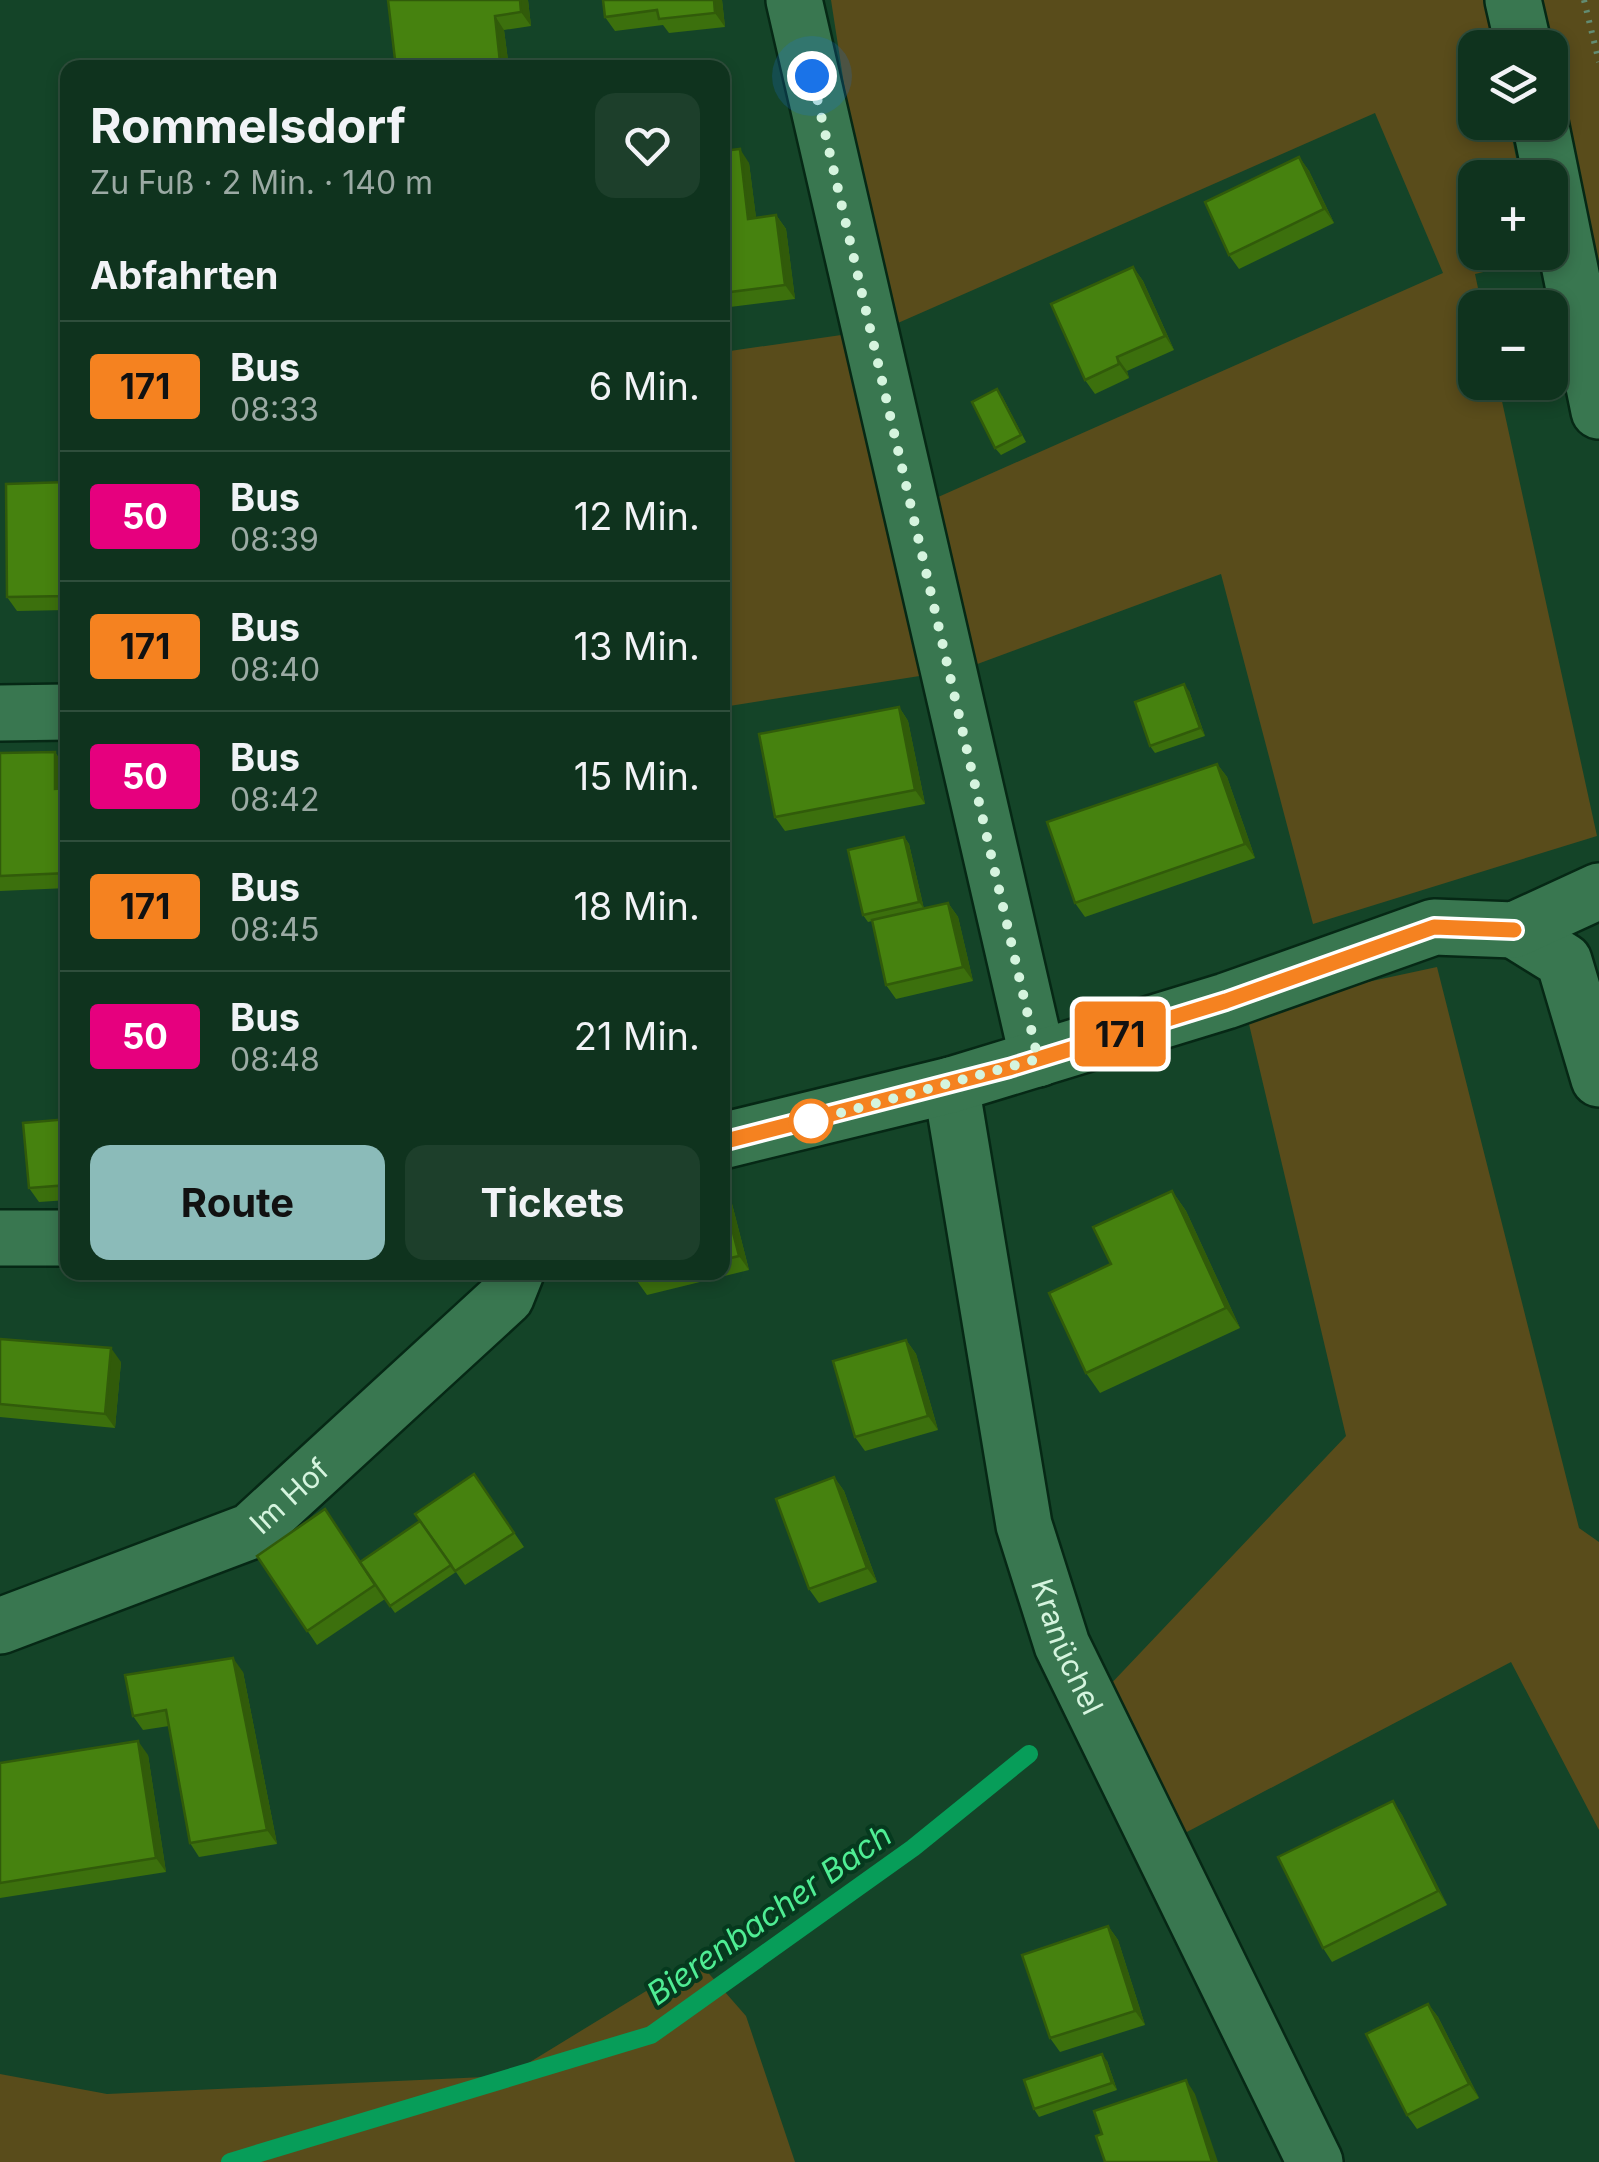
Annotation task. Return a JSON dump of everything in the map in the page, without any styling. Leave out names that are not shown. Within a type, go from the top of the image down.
[{"type":"street","points":[[794,0],[1038,1059]]},
{"type":"street","points":[[1514,0],[1520,30]]},
{"type":"street","points":[[1544,140],[1599,411]]},
{"type":"street","points":[[0,714],[60,712]]},
{"type":"street","points":[[730,1140],[951,1085],[1038,1059],[1226,1001],[1434,927],[1514,930],[1599,890]]},
{"type":"street","points":[[1514,930],[1564,960],[1599,1079]]},
{"type":"street","name":"Kranüchel","points":[[951,1085],[1024,1525],[1062,1645],[1315,2162]]},
{"type":"street","points":[[0,1238],[60,1238]]},
{"type":"street","name":"Im Hof","points":[[0,1626],[252,1530],[506,1297],[513,1280]]},
{"type":"path","points":[[1584,0],[1599,62]]},
{"type":"shaded area","points":[[831,0],[1485,0],[1491,30],[1458,30],[1458,140],[1512,140],[1517,160],[1458,160],[1458,270],[1492,270],[1475,274],[1478,290],[1458,290],[1458,400],[1502,400],[1597,836],[1313,924],[1221,574],[972,666],[936,498],[1443,273],[1375,113],[882,330]]},
{"type":"shaded area","points":[[1513,0],[1599,0],[1599,261],[1569,267],[1568,160],[1555,160],[1552,140],[1568,140],[1568,30],[1536,30]]},
{"type":"shaded area","points":[[855,333],[926,675],[730,706],[730,351]]},
{"type":"shaded area","points":[[1437,967],[1579,1528],[1599,1542],[1599,1830],[1511,1662],[1185,1833],[1106,1689],[1346,1436],[1249,1024],[1330,990]]},
{"type":"shaded area","points":[[697,1960],[746,2016],[795,2162],[0,2162],[0,2074],[107,2094],[507,2076]]},
{"type":"building","points":[[388,0],[520,0],[521,12],[495,16],[500,60],[395,60]]},
{"type":"building","points":[[603,0],[714,0],[715,13],[659,19],[657,10],[605,17]]},
{"type":"building","points":[[740,149],[748,219],[776,215],[785,285],[730,292],[730,150]]},
{"type":"building","points":[[1299,157],[1324,209],[1229,255],[1205,202]]},
{"type":"building","points":[[1133,267],[1165,336],[1117,357],[1119,364],[1085,380],[1051,304]]},
{"type":"building","points":[[997,389],[1021,435],[995,448],[972,402]]},
{"type":"building","points":[[60,482],[60,596],[7,597],[6,484]]},
{"type":"building","points":[[1184,684],[1200,728],[1150,746],[1135,702]]},
{"type":"building","points":[[899,707],[915,790],[775,817],[759,734]]},
{"type":"building","points":[[55,752],[55,789],[60,789],[60,873],[0,876],[0,753]]},
{"type":"building","points":[[1217,764],[1245,844],[1075,903],[1047,822]]},
{"type":"building","points":[[904,837],[919,902],[863,915],[848,850]]},
{"type":"building","points":[[948,903],[963,967],[886,985],[872,920]]},
{"type":"building","points":[[60,1120],[60,1186],[29,1188],[23,1123]]},
{"type":"building","points":[[1172,1191],[1226,1308],[1086,1373],[1049,1293],[1111,1264],[1093,1227]]},
{"type":"building","points":[[730,1221],[739,1256],[730,1258]]},
{"type":"building","points":[[0,1339],[111,1348],[105,1414],[0,1404]]},
{"type":"building","points":[[906,1340],[928,1416],[855,1437],[833,1361]]},
{"type":"building","points":[[474,1474],[514,1533],[455,1571],[415,1514]]},
{"type":"building","points":[[834,1477],[867,1568],[809,1589],[776,1499]]},
{"type":"building","points":[[325,1509],[375,1585],[307,1631],[257,1556]]},
{"type":"building","points":[[420,1521],[451,1565],[390,1606],[360,1562]]},
{"type":"building","points":[[233,1658],[267,1830],[190,1843],[166,1710],[133,1716],[125,1675]]},
{"type":"building","points":[[138,1741],[156,1858],[0,1883],[0,1763]]},
{"type":"building","points":[[1393,1801],[1438,1891],[1323,1948],[1278,1857]]},
{"type":"building","points":[[1108,1926],[1135,2011],[1050,2038],[1022,1955]]},
{"type":"building","points":[[1428,2004],[1469,2084],[1407,2115],[1366,2034]]},
{"type":"building","points":[[1102,2054],[1112,2083],[1034,2109],[1024,2080]]},
{"type":"building","points":[[1186,2080],[1212,2162],[1105,2162],[1096,2136],[1102,2134],[1094,2111]]},
{"type":"waterway","name":"Bierenbacher Bach","points":[[230,2162],[651,2035],[913,1848],[1029,1754]]},
{"type":"bus line","name":"171","points":[[730,1140],[1009,1068],[1226,1001],[1434,927],[1514,930]]},
{"type":"route","points":[[811,1121],[800,1124],[1038,1059],[812,76]]}]
